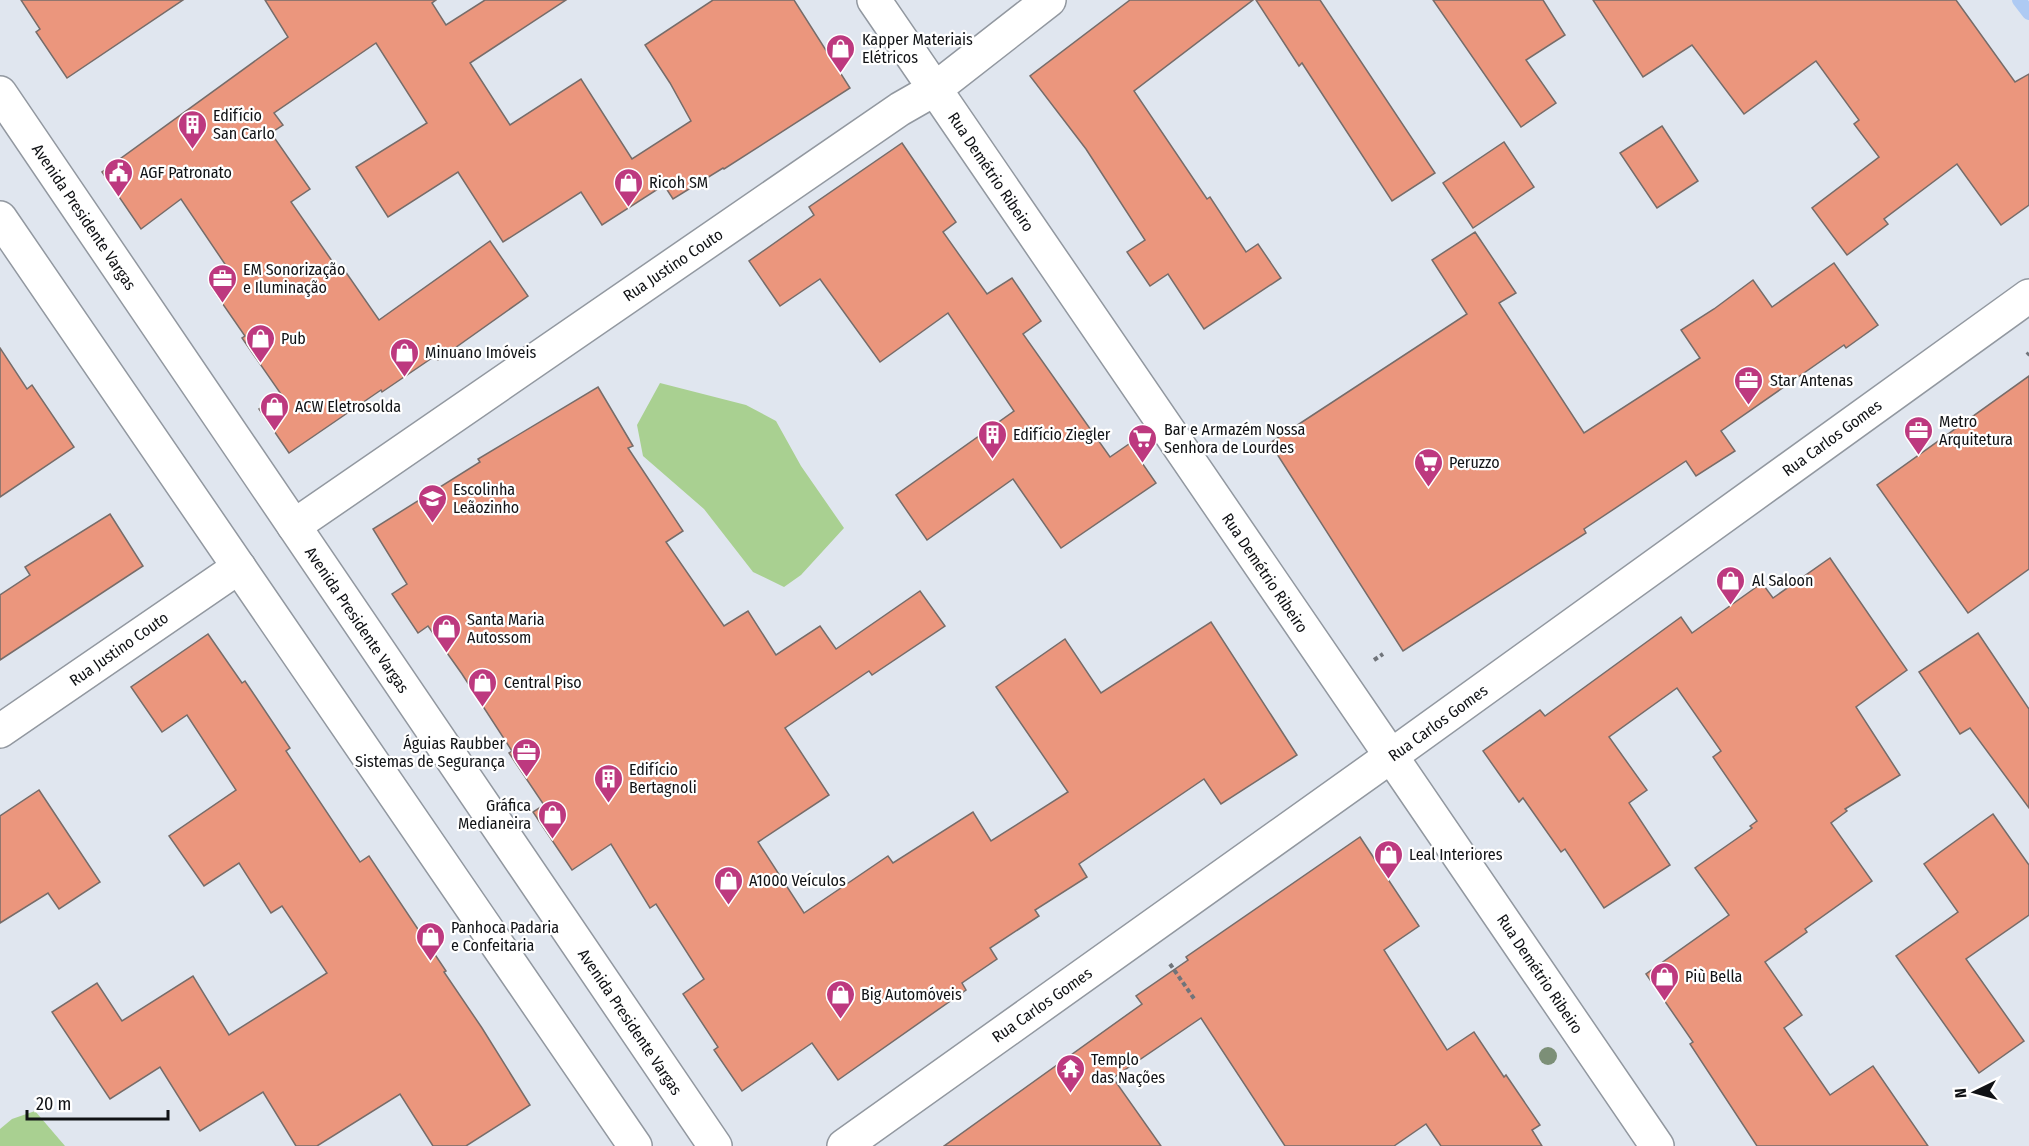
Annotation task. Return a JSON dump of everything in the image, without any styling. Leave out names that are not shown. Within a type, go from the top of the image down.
[{"type":"street","name":"Rua Demétrio Ribeiro","points":[[874,0],[1657,1146]]},
{"type":"street","name":"Rua Justino Couto","points":[[294,526],[900,109],[934,89],[1049,0]]},
{"type":"street","name":"Avenida Presidente Vargas","points":[[0,93],[715,1146]]},
{"type":"street","points":[[0,218],[635,1146]]},
{"type":"street","name":"Rua Carlos Gomes","points":[[844,1146],[1391,756],[2029,296]]},
{"type":"street","name":"Rua Justino Couto","points":[[0,731],[239,567]]},
{"type":"path","points":[[1167,960],[1195,1000]]},
{"type":"green space","points":[[660,383],[746,405],[776,421],[801,466],[844,528],[801,575],[784,587],[753,572],[704,509],[643,456],[637,425]]},
{"type":"green space","points":[[35,1111],[65,1146],[0,1146],[0,1129],[12,1119]]},
{"type":"building","points":[[21,0],[183,0],[67,78],[36,32],[40,29]]},
{"type":"building","points":[[265,0],[436,0],[432,3],[446,25],[485,0],[566,0],[470,63],[510,125],[581,79],[632,159],[691,121],[645,45],[713,0],[794,0],[850,88],[673,199],[664,185],[602,225],[581,192],[503,242],[458,172],[388,217],[356,167],[427,123],[376,43],[274,113],[283,125],[271,133],[310,189],[291,202],[339,271],[343,268],[379,320],[490,241],[528,296],[438,360],[435,356],[289,453],[259,409],[281,394],[242,338],[245,336],[211,287],[231,273],[181,199],[141,229],[102,172],[288,37]]},
{"type":"building","points":[[1130,0],[1253,0],[1134,91],[1207,199],[1210,197],[1246,252],[1258,244],[1281,278],[1204,329],[1168,274],[1150,286],[1127,252],[1145,240],[1086,149],[1030,76]]},
{"type":"building","points":[[1256,0],[1320,0],[1435,173],[1392,201],[1302,63],[1299,66]]},
{"type":"building","points":[[1433,0],[1543,0],[1565,35],[1526,60],[1556,103],[1521,127]]},
{"type":"building","points":[[1593,0],[1956,0],[2015,82],[2029,74],[2029,205],[2001,225],[1957,164],[1884,219],[1888,224],[1847,255],[1812,208],[1879,157],[1854,124],[1859,120],[1816,61],[1744,114],[1692,45],[1643,77]]},
{"type":"building","points":[[1662,126],[1698,181],[1657,208],[1620,153]]},
{"type":"building","points":[[1504,142],[1534,187],[1473,228],[1443,183]]},
{"type":"building","points":[[902,143],[956,222],[943,232],[987,294],[1012,278],[1041,321],[1023,334],[1110,457],[1129,444],[1156,483],[1061,548],[1013,479],[927,540],[896,495],[1014,411],[948,313],[880,362],[820,279],[780,306],[749,261],[814,215],[809,207]]},
{"type":"building","points":[[1475,232],[1516,293],[1499,303],[1584,433],[1700,358],[1681,330],[1753,280],[1772,307],[1834,263],[1878,325],[1846,348],[1844,345],[1721,431],[1735,451],[1696,476],[1686,461],[1584,529],[1586,533],[1403,651],[1270,443],[1467,314],[1432,260]]},
{"type":"building","points":[[0,348],[27,389],[32,385],[74,447],[0,497]]},
{"type":"building","points":[[2029,376],[2029,569],[1968,613],[1877,485]]},
{"type":"building","points":[[598,387],[633,446],[628,448],[683,531],[666,542],[724,626],[748,611],[776,655],[820,626],[836,649],[920,591],[945,626],[872,675],[869,671],[785,728],[829,795],[758,842],[804,913],[888,856],[893,863],[973,812],[991,841],[1068,792],[996,687],[1065,639],[1101,693],[1211,622],[1297,755],[1221,804],[1204,779],[1079,864],[1087,877],[1035,910],[1039,916],[990,948],[997,959],[962,983],[966,990],[838,1080],[812,1043],[742,1091],[714,1050],[718,1047],[683,994],[704,979],[656,904],[650,908],[611,844],[572,870],[533,812],[544,805],[509,753],[512,751],[462,674],[428,626],[418,633],[392,594],[407,584],[373,529],[480,462],[478,459]]},
{"type":"building","points":[[110,514],[143,566],[0,660],[0,595],[30,575],[25,567]]},
{"type":"building","points":[[1830,558],[1907,670],[1856,707],[1900,775],[1845,809],[1847,811],[1831,823],[1872,881],[1805,929],[1807,932],[1765,962],[1802,1015],[1784,1028],[1830,1095],[1873,1066],[1928,1146],[1757,1146],[1690,1044],[1693,1042],[1646,974],[1729,915],[1695,868],[1752,828],[1750,826],[1757,821],[1713,757],[1721,751],[1677,688],[1609,737],[1647,790],[1629,803],[1670,865],[1604,908],[1565,849],[1561,852],[1523,798],[1519,802],[1483,751],[1540,710],[1545,716],[1681,617],[1692,633],[1762,583],[1773,598]]},
{"type":"building","points":[[1978,633],[2029,709],[2029,808],[1970,728],[1960,734],[1919,672]]},
{"type":"building","points":[[208,634],[242,683],[245,681],[290,748],[286,751],[360,862],[369,856],[446,971],[444,972],[530,1105],[466,1146],[433,1146],[400,1094],[317,1146],[296,1146],[263,1092],[200,1131],[160,1067],[110,1099],[52,1012],[97,983],[122,1021],[193,976],[229,1035],[327,973],[282,906],[271,913],[239,863],[204,886],[169,836],[236,790],[187,715],[162,732],[131,687]]},
{"type":"building","points":[[39,790],[100,882],[59,909],[48,893],[0,923],[0,816]]},
{"type":"building","points":[[1993,814],[2029,865],[2029,915],[1966,959],[2024,1041],[1979,1073],[1896,956],[1958,912],[1924,864]]},
{"type":"building","points":[[1360,837],[1419,926],[1384,950],[1447,1050],[1474,1032],[1540,1125],[1532,1130],[1542,1146],[1441,1146],[1426,1124],[1394,1146],[1285,1146],[1201,1018],[1113,1078],[1161,1146],[944,1146],[1142,1004],[1136,996],[1188,960],[1186,957]]},
{"type":"waterway","points":[[2019,0],[2029,13]]},
{"type":"place","name":"Kapper Materiais Elétricos","points":[[841,74]]},
{"type":"place","name":"Edifício San Carlo","points":[[192,150]]},
{"type":"place","name":"AGF Patronato","points":[[119,198]]},
{"type":"place","name":"Ricoh SM","points":[[628,208]]},
{"type":"place","name":"EM Sonorização e Iluminação","points":[[222,304]]},
{"type":"place","name":"Pub","points":[[260,364]]},
{"type":"place","name":"Minuano Imóveis","points":[[404,378]]},
{"type":"place","name":"Star Antenas","points":[[1749,406]]},
{"type":"place","name":"ACW Eletrosolda","points":[[274,432]]},
{"type":"place","name":"Metro Arquitetura","points":[[1918,456]]},
{"type":"place","name":"Edifício Ziegler","points":[[992,460]]},
{"type":"place","name":"Bar e Armazém Nossa Senhora de Lourdes","points":[[1143,464]]},
{"type":"place","name":"Peruzzo","points":[[1428,488]]},
{"type":"place","name":"Escolinha Leãozinho","points":[[432,524]]},
{"type":"place","name":"Al Saloon","points":[[1731,606]]},
{"type":"place","name":"Santa Maria Autossom","points":[[446,654]]},
{"type":"place","name":"Central Piso","points":[[483,708]]},
{"type":"place","name":"Águias Raubber Sistemas de Segurança","points":[[526,778]]},
{"type":"place","name":"Edifício Bertagnoli","points":[[608,804]]},
{"type":"place","name":"Gráfica Medianeira","points":[[552,840]]},
{"type":"place","name":"Leal Interiores","points":[[1388,880]]},
{"type":"place","name":"A1000 Veículos","points":[[728,906]]},
{"type":"place","name":"Panhoca Padaria e Confeitaria","points":[[430,962]]},
{"type":"place","name":"Più Bella","points":[[1664,1002]]},
{"type":"place","name":"Big Automóveis","points":[[840,1020]]},
{"type":"place","name":"Templo das Nações","points":[[1070,1094]]}]
